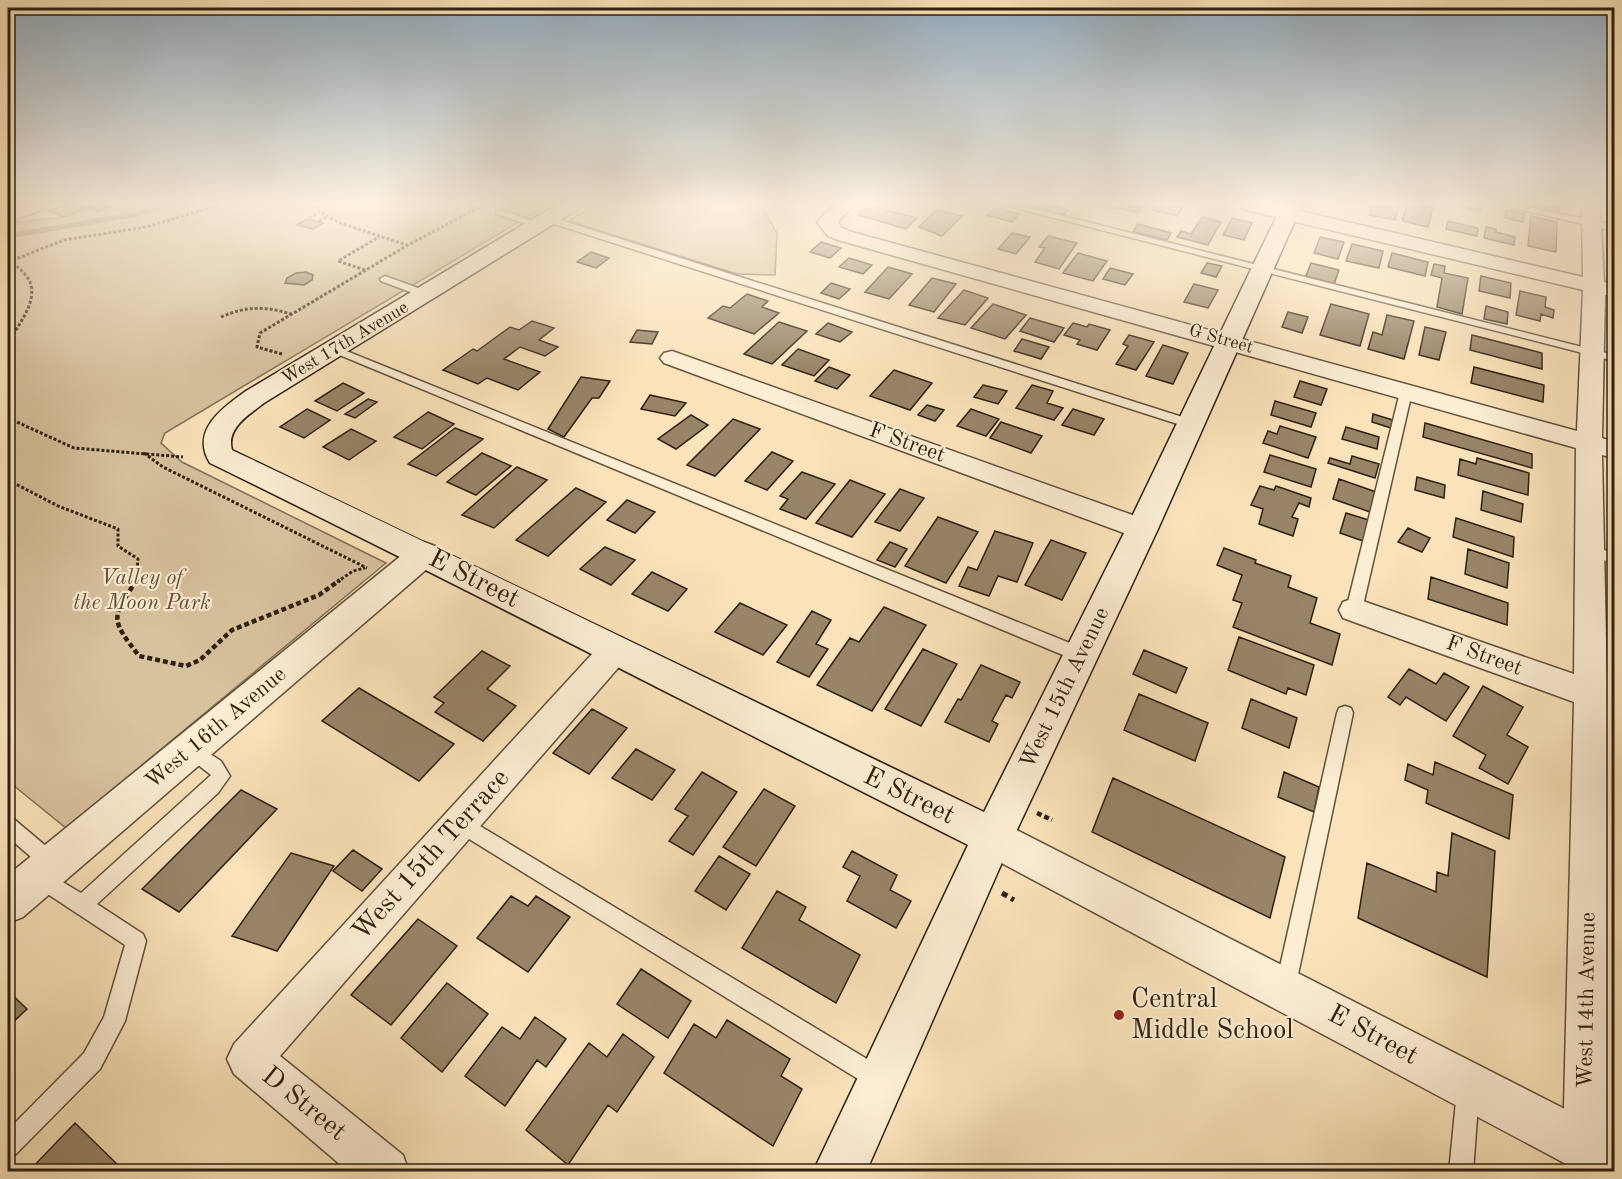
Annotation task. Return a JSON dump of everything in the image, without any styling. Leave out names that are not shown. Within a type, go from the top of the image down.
[{"type":"main road","name":"West 17th Avenue","points":[[218,432],[231,416],[255,397],[481,260]]},
{"type":"main road","name":"West 15th Avenue","points":[[839,1172],[993,837],[1142,529],[1267,260]]},
{"type":"main road","name":"E Street","points":[[218,432],[215,447],[220,456],[424,554],[614,651],[993,837],[1600,1154]]},
{"type":"main road","name":"West 16th Avenue","points":[[8,902],[190,749],[379,574],[424,554]]},
{"type":"street","name":"G Street","points":[[933,260],[1602,446]]},
{"type":"street","points":[[1493,260],[1604,288]]},
{"type":"street","name":"West 14th Avenue","points":[[1600,1154],[1604,288],[1602,260]]},
{"type":"street","name":"F Street","points":[[672,358],[1142,529]]},
{"type":"street","name":"F Street","points":[[1354,610],[1603,698]]},
{"type":"street","name":"West 15th Terrace","points":[[249,1059],[614,651]]},
{"type":"street","name":"D Street","points":[[249,1059],[386,1172]]},
{"type":"lane","points":[[666,260],[1191,424]]},
{"type":"lane","points":[[1231,260],[1603,355]]},
{"type":"lane","points":[[385,279],[425,294]]},
{"type":"lane","points":[[334,349],[1081,655]]},
{"type":"lane","points":[[1354,610],[1406,392]]},
{"type":"lane","points":[[1285,989],[1345,713]]},
{"type":"lane","points":[[82,905],[212,787],[221,776],[215,767],[190,749]]},
{"type":"lane","points":[[460,823],[881,1080]]},
{"type":"lane","points":[[8,826],[46,870],[82,905],[136,941],[114,1021],[92,1061],[8,1146]]},
{"type":"lane","points":[[1461,1172],[1468,1085]]},
{"type":"path","points":[[339,260],[365,270]]},
{"type":"path","points":[[286,356],[257,347],[260,333],[382,260]]},
{"type":"path","points":[[8,343],[28,308],[30,296],[30,282],[9,261]]},
{"type":"path","points":[[221,317],[243,308],[260,305],[292,314]]},
{"type":"path","points":[[8,418],[74,448],[183,457]]},
{"type":"path","points":[[144,453],[163,467],[379,574]]},
{"type":"path","points":[[8,480],[58,506],[118,529],[118,546],[138,560],[137,579],[118,607],[116,619],[119,630],[139,656],[150,659],[186,666],[200,660],[232,630],[319,595],[353,571],[379,574]]},
{"type":"green space","name":"Valley of the Moon Park","points":[[8,260],[455,260],[165,433],[161,443],[182,462],[386,563],[66,828],[8,781]]},
{"type":"green space","points":[[693,260],[776,260],[775,275],[737,274]]},
{"type":"building","points":[[580,260],[606,260],[596,268],[577,262]]},
{"type":"building","points":[[847,260],[872,265],[863,274],[839,267]]},
{"type":"building","points":[[1036,260],[1065,260],[1059,269],[1035,262]]},
{"type":"building","points":[[1073,260],[1107,261],[1093,281],[1063,273]]},
{"type":"building","points":[[1346,260],[1381,260],[1379,268]]},
{"type":"building","points":[[1390,260],[1428,262],[1425,276],[1388,267]]},
{"type":"building","points":[[1207,263],[1222,266],[1216,277],[1201,273]]},
{"type":"building","points":[[1311,263],[1339,270],[1334,284],[1306,276]]},
{"type":"building","points":[[1434,264],[1445,266],[1444,273],[1468,278],[1462,314],[1437,307],[1442,278],[1431,275]]},
{"type":"building","points":[[888,267],[912,274],[889,299],[865,292]]},
{"type":"building","points":[[1110,268],[1133,274],[1125,285],[1103,279]]},
{"type":"building","points":[[306,272],[313,275],[312,280],[304,285],[285,283],[287,278],[296,273]]},
{"type":"building","points":[[1481,276],[1511,283],[1510,298],[1479,291]]},
{"type":"building","points":[[932,278],[956,284],[934,312],[909,305]]},
{"type":"building","points":[[831,283],[850,289],[839,299],[821,293]]},
{"type":"building","points":[[1194,284],[1218,290],[1208,308],[1184,302]]},
{"type":"building","points":[[964,290],[988,298],[965,325],[938,318]]},
{"type":"building","points":[[1520,291],[1546,297],[1545,307],[1554,310],[1553,318],[1541,314],[1540,321],[1516,315]]},
{"type":"building","points":[[747,294],[768,301],[762,307],[779,313],[754,334],[708,318],[723,306],[730,308]]},
{"type":"building","points":[[993,304],[1026,315],[1005,339],[971,328]]},
{"type":"building","points":[[1331,304],[1369,314],[1360,346],[1320,335]]},
{"type":"building","points":[[1486,306],[1508,312],[1507,324],[1484,319]]},
{"type":"building","points":[[1288,312],[1308,317],[1302,333],[1282,327]]},
{"type":"building","points":[[1387,315],[1414,321],[1404,359],[1368,349],[1373,332],[1382,335]]},
{"type":"building","points":[[1030,318],[1064,328],[1054,342],[1020,331]]},
{"type":"building","points":[[532,321],[554,328],[539,340],[558,347],[545,356],[520,347],[504,359],[540,372],[518,390],[487,378],[478,384],[443,370],[473,349],[477,351],[510,327],[519,330]]},
{"type":"building","points":[[779,322],[807,331],[772,364],[744,354]]},
{"type":"building","points":[[828,323],[852,332],[840,342],[816,334]]},
{"type":"building","points":[[1073,323],[1087,327],[1089,324],[1110,330],[1097,350],[1077,344],[1080,340],[1064,335]]},
{"type":"building","points":[[1425,327],[1446,332],[1439,360],[1419,355]]},
{"type":"building","points":[[637,330],[658,332],[652,344],[630,342]]},
{"type":"building","points":[[1129,335],[1154,342],[1136,370],[1116,364],[1128,346],[1123,344]]},
{"type":"building","points":[[1472,335],[1542,353],[1542,369],[1470,350]]},
{"type":"building","points":[[1022,339],[1049,347],[1041,359],[1014,351]]},
{"type":"building","points":[[1163,345],[1188,353],[1173,384],[1146,376]]},
{"type":"building","points":[[798,349],[829,360],[814,376],[782,365]]},
{"type":"building","points":[[829,367],[850,375],[837,389],[815,381]]},
{"type":"building","points":[[1474,367],[1544,385],[1543,402],[1471,383]]},
{"type":"building","points":[[894,370],[932,383],[910,410],[870,396]]},
{"type":"building","points":[[581,377],[610,381],[599,398],[592,398],[564,437],[548,429]]},
{"type":"building","points":[[1300,381],[1327,389],[1321,405],[1294,397]]},
{"type":"building","points":[[343,383],[364,393],[337,411],[315,401]]},
{"type":"building","points":[[983,385],[1007,391],[998,404],[974,397]]},
{"type":"building","points":[[1032,385],[1053,391],[1047,403],[1063,408],[1054,420],[1016,408]]},
{"type":"building","points":[[650,395],[686,403],[675,416],[641,409]]},
{"type":"building","points":[[368,399],[377,402],[355,418],[345,414]]},
{"type":"building","points":[[1275,401],[1316,413],[1311,427],[1271,415]]},
{"type":"building","points":[[927,405],[944,410],[935,421],[918,415]]},
{"type":"building","points":[[307,409],[330,420],[304,438],[280,427]]},
{"type":"building","points":[[971,409],[999,419],[986,436],[957,426]]},
{"type":"building","points":[[1073,409],[1104,419],[1094,435],[1062,425]]},
{"type":"building","points":[[428,412],[454,424],[422,449],[394,437]]},
{"type":"building","points":[[1373,414],[1393,420],[1391,428],[1372,422]]},
{"type":"building","points":[[691,415],[708,425],[676,449],[658,439]]},
{"type":"building","points":[[733,419],[760,429],[715,476],[687,465]]},
{"type":"building","points":[[1001,422],[1042,436],[1031,453],[990,438]]},
{"type":"building","points":[[1425,423],[1532,454],[1532,468],[1423,437]]},
{"type":"building","points":[[1280,426],[1316,437],[1308,458],[1263,443],[1268,431],[1277,434]]},
{"type":"building","points":[[1346,427],[1379,437],[1377,449],[1342,439]]},
{"type":"building","points":[[455,428],[483,439],[436,476],[408,464]]},
{"type":"building","points":[[351,429],[376,441],[349,460],[323,447]]},
{"type":"building","points":[[772,452],[793,461],[767,490],[745,481]]},
{"type":"building","points":[[482,453],[511,466],[476,495],[447,482]]},
{"type":"building","points":[[1270,455],[1316,469],[1311,487],[1264,472]]},
{"type":"building","points":[[1352,456],[1379,464],[1375,478],[1328,463],[1330,458],[1350,464]]},
{"type":"building","points":[[1477,458],[1529,473],[1528,495],[1458,475],[1460,459],[1476,464]]},
{"type":"building","points":[[517,467],[547,480],[494,528],[462,515]]},
{"type":"building","points":[[802,472],[835,484],[806,519],[780,509],[788,499],[780,496]]},
{"type":"building","points":[[1417,477],[1445,485],[1444,498],[1415,490]]},
{"type":"building","points":[[1339,479],[1379,493],[1373,513],[1333,499]]},
{"type":"building","points":[[850,480],[885,494],[852,537],[816,523]]},
{"type":"building","points":[[1260,486],[1274,490],[1276,486],[1311,498],[1309,507],[1299,503],[1292,517],[1298,519],[1293,536],[1259,524],[1263,509],[1251,505]]},
{"type":"building","points":[[576,488],[606,502],[548,556],[516,540]]},
{"type":"building","points":[[900,489],[924,498],[900,531],[875,522]]},
{"type":"building","points":[[1483,491],[1523,504],[1521,522],[1481,510]]},
{"type":"building","points":[[627,500],[655,512],[635,533],[607,520]]},
{"type":"building","points":[[1346,513],[1372,521],[1366,542],[1340,533]]},
{"type":"building","points":[[938,517],[978,532],[946,583],[905,566]]},
{"type":"building","points":[[1456,518],[1514,537],[1513,557],[1453,537]]},
{"type":"building","points":[[1408,528],[1430,538],[1422,552],[1398,542]]},
{"type":"building","points":[[995,531],[1033,543],[1017,582],[998,576],[989,596],[959,586],[968,567],[977,570]]},
{"type":"building","points":[[1051,540],[1086,553],[1062,600],[1025,585]]},
{"type":"building","points":[[890,542],[907,549],[895,567],[877,560]]},
{"type":"building","points":[[605,547],[635,560],[611,585],[580,569]]},
{"type":"building","points":[[1224,548],[1256,560],[1255,563],[1291,576],[1288,587],[1317,598],[1310,623],[1340,634],[1332,665],[1233,627],[1242,603],[1233,600],[1242,575],[1217,565]]},
{"type":"building","points":[[1468,549],[1509,563],[1507,588],[1465,574]]},
{"type":"building","points":[[652,572],[687,589],[668,611],[632,594]]},
{"type":"building","points":[[1431,577],[1508,603],[1507,625],[1428,599]]},
{"type":"building","points":[[740,603],[787,625],[763,655],[715,632]]},
{"type":"building","points":[[884,607],[926,625],[872,711],[817,685],[850,638],[859,642]]},
{"type":"building","points":[[812,611],[831,620],[816,644],[828,649],[809,677],[777,662]]},
{"type":"building","points":[[1239,637],[1314,665],[1306,695],[1288,688],[1286,694],[1228,670]]},
{"type":"building","points":[[923,649],[957,664],[921,726],[885,709]]},
{"type":"building","points":[[1144,650],[1187,668],[1176,693],[1133,674]]},
{"type":"building","points":[[482,651],[510,666],[487,689],[516,706],[483,741],[435,712],[444,703],[434,697]]},
{"type":"building","points":[[981,665],[1020,682],[1012,698],[1006,695],[992,721],[998,724],[989,742],[945,722]]},
{"type":"building","points":[[1409,669],[1436,684],[1444,673],[1469,687],[1446,721],[1406,697],[1400,705],[1388,697]]},
{"type":"building","points":[[1483,686],[1523,707],[1507,735],[1528,747],[1508,784],[1479,768],[1486,755],[1453,736]]},
{"type":"building","points":[[359,688],[454,744],[419,781],[322,721]]},
{"type":"building","points":[[1139,694],[1208,723],[1195,761],[1124,730]]},
{"type":"building","points":[[1251,699],[1297,718],[1289,748],[1242,728]]},
{"type":"building","points":[[592,709],[627,728],[589,774],[553,753]]},
{"type":"building","points":[[636,749],[675,770],[652,800],[612,778]]},
{"type":"building","points":[[1435,762],[1513,795],[1509,839],[1426,803],[1428,790],[1405,780],[1408,764],[1433,775]]},
{"type":"building","points":[[702,772],[737,792],[693,855],[669,841],[688,816],[675,809]]},
{"type":"building","points":[[1284,772],[1319,787],[1314,812],[1278,797]]},
{"type":"building","points":[[1113,778],[1285,857],[1270,918],[1092,832]]},
{"type":"building","points":[[764,789],[795,806],[756,866],[723,847]]},
{"type":"building","points":[[241,790],[277,809],[179,912],[142,889]]},
{"type":"building","points":[[1452,833],[1495,851],[1487,977],[1358,918],[1367,863],[1436,892],[1437,872],[1448,876]]},
{"type":"building","points":[[353,850],[382,869],[362,891],[333,871]]},
{"type":"building","points":[[852,851],[897,875],[890,890],[911,901],[896,928],[847,901],[860,876],[843,867]]},
{"type":"building","points":[[291,853],[334,866],[277,951],[232,936]]},
{"type":"building","points":[[719,856],[750,874],[726,910],[695,891]]},
{"type":"building","points":[[777,891],[806,907],[799,920],[860,955],[836,1003],[742,948]]},
{"type":"building","points":[[511,896],[528,906],[536,896],[570,917],[528,972],[477,938]]},
{"type":"building","points":[[418,919],[457,946],[391,1025],[351,995]]},
{"type":"building","points":[[641,969],[691,1001],[668,1038],[617,1004]]},
{"type":"building","points":[[447,983],[488,1014],[442,1072],[401,1038]]},
{"type":"building","points":[[8,991],[27,1009],[8,1027]]},
{"type":"building","points":[[535,1017],[566,1039],[546,1067],[537,1060],[505,1106],[465,1076],[502,1027],[520,1039]]},
{"type":"building","points":[[727,1020],[790,1059],[781,1076],[802,1089],[773,1146],[664,1073],[694,1024],[716,1038]]},
{"type":"building","points":[[623,1034],[654,1057],[617,1112],[608,1105],[568,1165],[526,1130],[589,1043],[607,1057]]},
{"type":"building","points":[[75,1123],[120,1167],[116,1172],[28,1172]]},
{"type":"place","name":"Central Middle School","points":[[1119,1015]]}]
